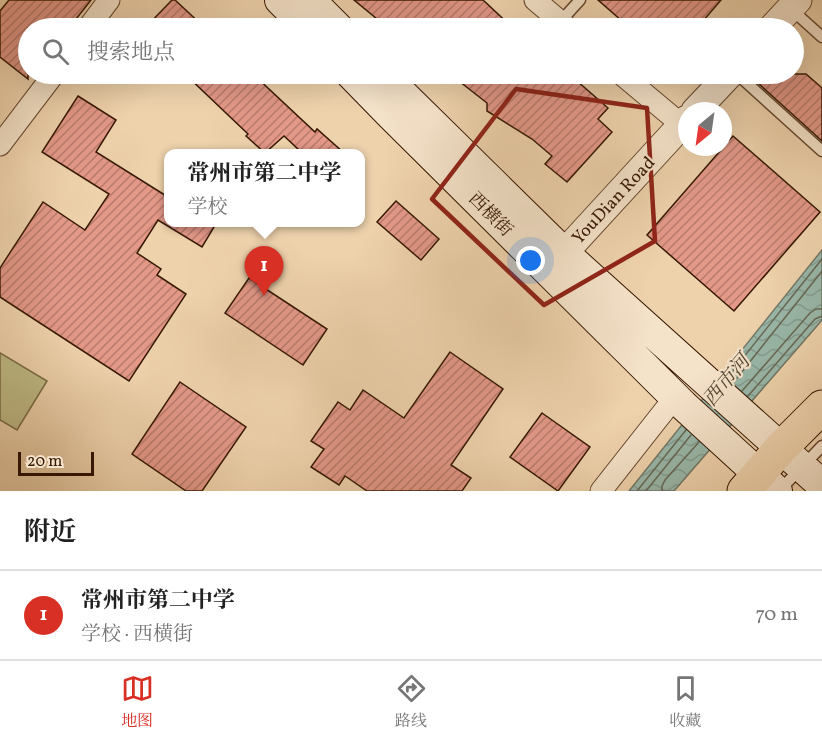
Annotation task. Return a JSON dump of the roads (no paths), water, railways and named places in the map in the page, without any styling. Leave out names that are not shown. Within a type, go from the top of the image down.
[{"type":"main road","points":[[280,0],[298,18]]},
{"type":"main road","points":[[310,0],[328,18]]},
{"type":"main road","name":"西横街","points":[[361,84],[728,447],[764,487]]},
{"type":"main road","name":"西横街","points":[[402,84],[564,253],[809,473]]},
{"type":"main road","points":[[764,487],[809,473],[822,407]]},
{"type":"street","points":[[96,18],[109,0]]},
{"type":"street","points":[[536,0],[556,18]]},
{"type":"street","points":[[781,18],[794,4]]},
{"type":"street","points":[[0,145],[46,84]]},
{"type":"street","points":[[636,84],[678,111]]},
{"type":"street","name":"YouDian Road","points":[[703,102],[720,84]]},
{"type":"street","name":"YouDian Road","points":[[564,253],[678,129]]},
{"type":"street","points":[[601,491],[679,401]]},
{"type":"lane","points":[[568,18],[580,0]]},
{"type":"lane","points":[[794,4],[822,37]]},
{"type":"lane","points":[[748,84],[822,151]]},
{"type":"lane","points":[[809,473],[822,446]]},
{"type":"water","name":"西市河","points":[[822,250],[822,320],[674,491],[629,491]]},
{"type":"place","name":"常州市第二中学","points":[[264,296]]}]
